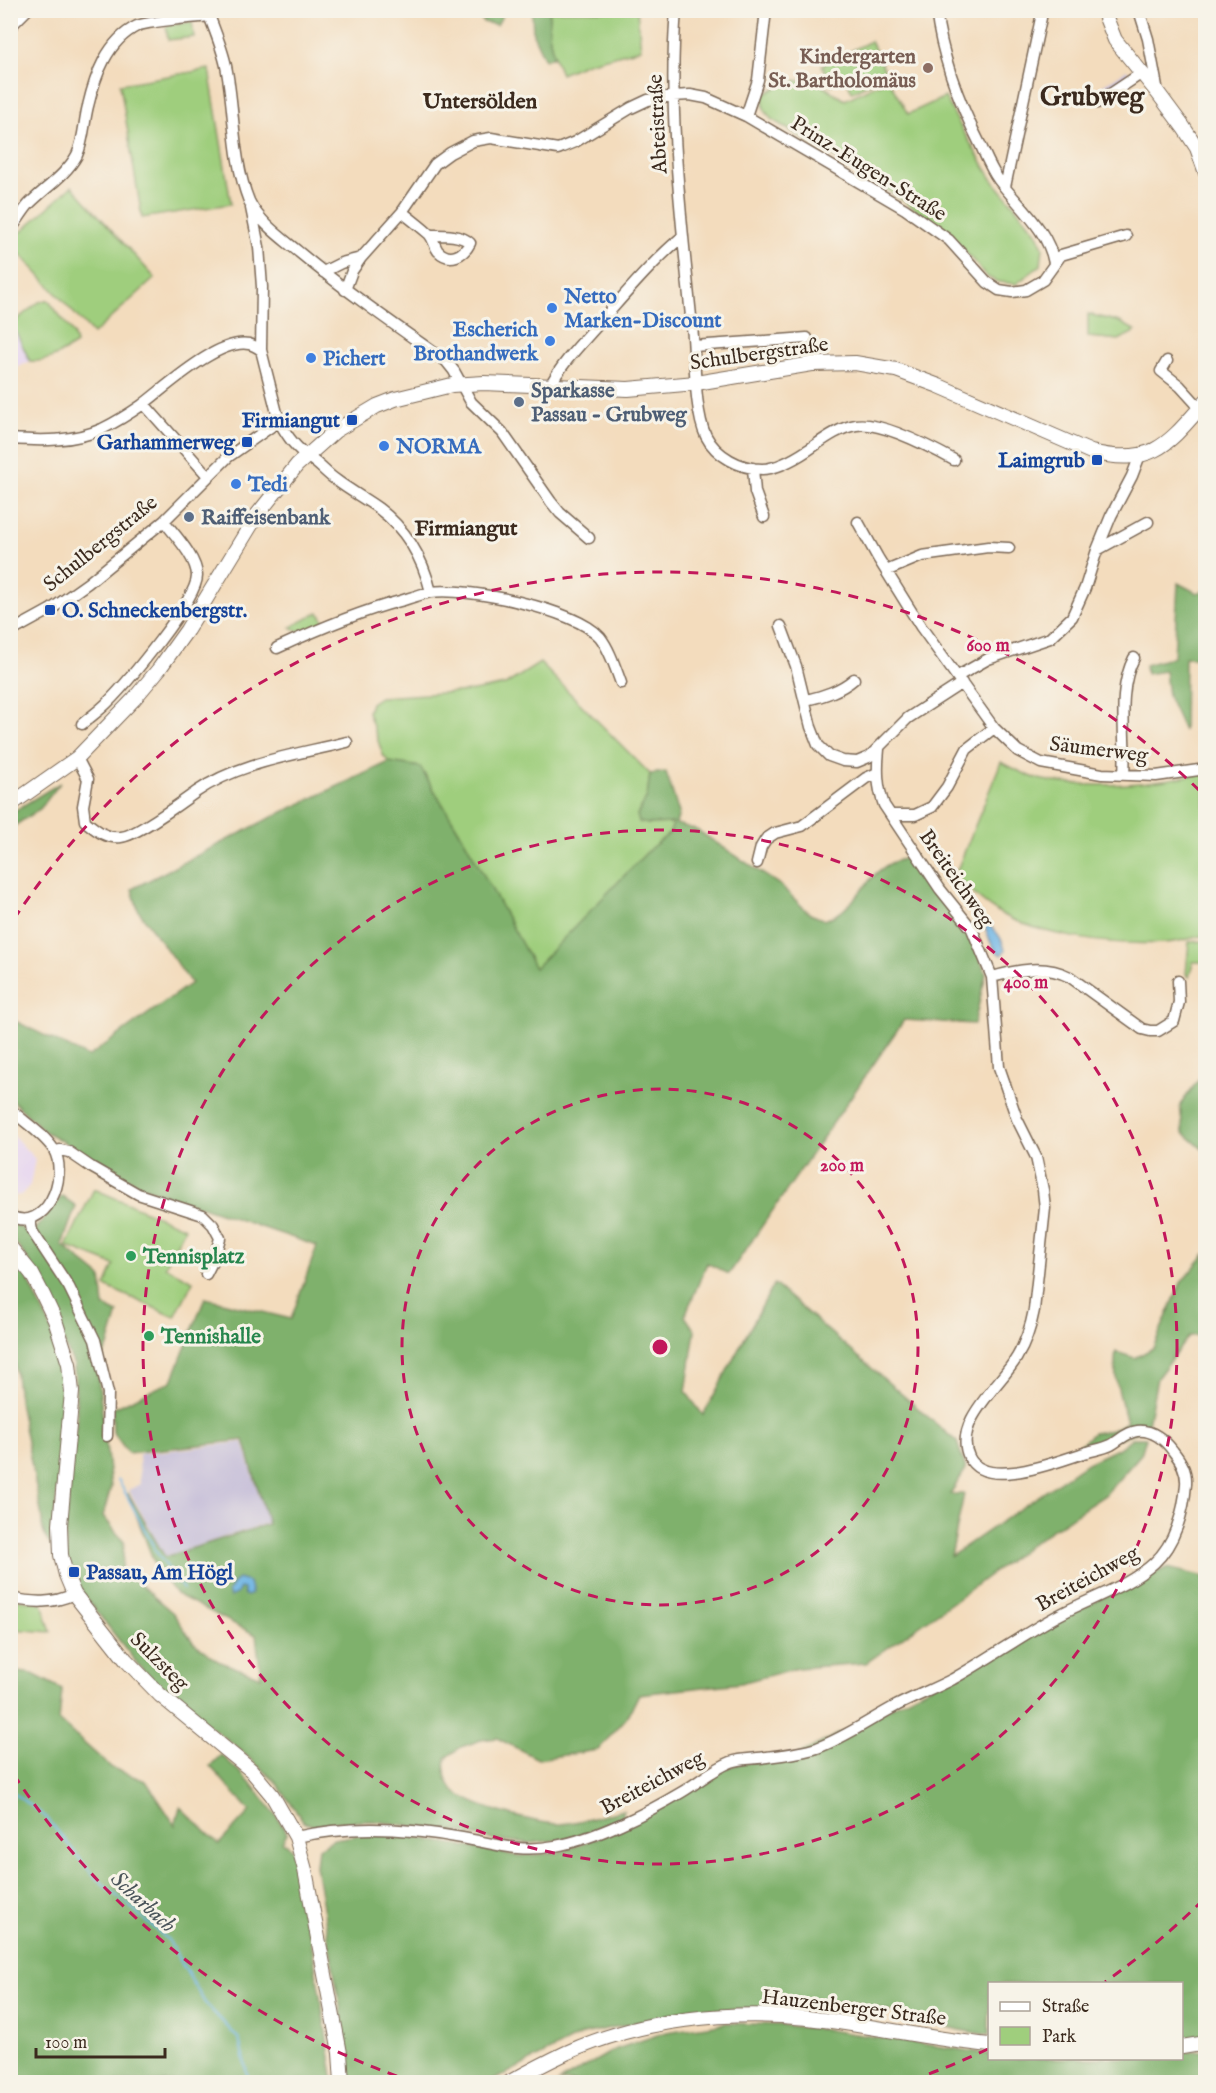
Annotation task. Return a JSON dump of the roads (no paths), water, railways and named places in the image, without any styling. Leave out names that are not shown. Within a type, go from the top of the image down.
[{"type":"street","points":[[10,27],[27,10]]},
{"type":"street","name":"Abteistraße","points":[[676,10],[673,96],[696,383],[704,433],[716,450],[726,458],[753,468]]},
{"type":"street","points":[[746,116],[758,80],[766,10]]},
{"type":"street","points":[[936,10],[939,36],[951,81],[983,151],[1005,188],[1044,234],[1052,250],[1054,263]]},
{"type":"street","points":[[1103,10],[1115,40],[1158,93],[1197,148],[1206,173]]},
{"type":"street","points":[[1139,10],[1148,39],[1158,93]]},
{"type":"street","points":[[10,230],[29,204],[60,176],[76,156],[99,72],[105,56],[113,46],[138,25],[208,13],[226,64],[237,150],[259,247],[262,277],[261,350],[279,421],[294,446],[334,479],[379,509],[401,530],[425,570],[431,592]]},
{"type":"street","points":[[1005,188],[1041,18]]},
{"type":"street","points":[[1097,103],[1142,73]]},
{"type":"street","name":"Prinz-Eugen-Straße","points":[[673,96],[690,95],[706,98],[746,116],[904,209],[949,240],[987,282],[999,290],[1012,292],[1026,290],[1043,280],[1061,255],[1126,236]]},
{"type":"street","points":[[345,290],[352,271],[361,258],[402,212],[435,164],[450,153],[473,141],[491,138],[558,149],[575,142],[648,100],[673,96]]},
{"type":"street","points":[[250,202],[265,222],[345,290],[446,361],[471,402],[502,432],[560,513],[588,538]]},
{"type":"street","points":[[402,212],[430,235]]},
{"type":"street","points":[[550,386],[562,365],[661,255],[683,236]]},
{"type":"street","points":[[323,272],[341,263],[361,258]]},
{"type":"street","name":"Schulbergstraße","points":[[694,346],[807,338]]},
{"type":"street","points":[[10,439],[49,440],[85,435],[115,422],[144,404],[180,374],[227,347],[248,344],[261,350]]},
{"type":"street","points":[[1167,361],[1161,371],[1203,405]]},
{"type":"street","name":"Schulbergstraße","points":[[10,805],[77,758],[107,729],[159,669],[188,630],[257,515],[281,483],[306,456],[335,431],[377,406],[414,393],[460,384],[628,388],[696,383],[812,364],[855,363],[896,370],[939,386],[1091,452],[1120,457],[1140,455],[1169,441],[1203,405]]},
{"type":"street","points":[[144,404],[208,476]]},
{"type":"street","name":"Schulbergstraße","points":[[10,632],[60,603],[164,521],[228,457],[279,421]]},
{"type":"street","points":[[764,517],[755,492],[753,468],[772,468],[833,434],[857,425],[882,428],[954,460]]},
{"type":"street","points":[[781,626],[796,666],[811,727],[818,745],[829,756],[843,761],[856,762],[869,757],[908,718],[988,659],[1050,638],[1072,617],[1111,516],[1140,455]]},
{"type":"street","points":[[81,724],[104,706],[135,674],[192,590],[197,576],[193,560],[164,521]]},
{"type":"street","name":"Säumerweg","points":[[858,522],[921,627],[994,728],[1018,751],[1041,763],[1092,772],[1156,777],[1206,769]]},
{"type":"street","points":[[1097,550],[1148,522]]},
{"type":"street","points":[[886,571],[922,556],[988,547],[1009,548]]},
{"type":"street","points":[[277,648],[377,607],[431,592],[467,592],[496,597],[554,613],[581,624],[599,637],[607,649],[621,682]]},
{"type":"street","points":[[1124,775],[1125,696],[1128,671],[1134,658]]},
{"type":"street","points":[[806,700],[825,696],[854,679]]},
{"type":"street","points":[[891,815],[915,815],[932,807],[968,749],[994,728]]},
{"type":"street","points":[[77,758],[88,779],[83,806],[85,821],[100,834],[122,838],[209,783],[242,768],[347,742]]},
{"type":"street","name":"Breiteichweg","points":[[296,1837],[321,1831],[386,1830],[461,1838],[507,1848],[538,1849],[582,1840],[650,1809],[680,1793],[716,1769],[736,1760],[799,1753],[836,1740],[894,1707],[954,1678],[1058,1615],[1134,1577],[1154,1564],[1176,1530],[1181,1513],[1186,1474],[1171,1448],[1154,1434],[1130,1432],[1108,1446],[1025,1471],[992,1472],[979,1468],[967,1455],[966,1440],[969,1423],[1013,1364],[1024,1345],[1031,1326],[1045,1208],[1036,1157],[1017,1119],[999,1067],[992,977],[972,929],[940,889],[891,815],[879,792],[877,773],[879,749]]},
{"type":"street","points":[[757,863],[761,847],[766,839],[776,833],[802,826],[866,778],[877,773]]},
{"type":"street","points":[[992,977],[1035,968],[1061,972],[1142,1029],[1150,1031],[1158,1031],[1174,1021],[1179,1002],[1178,981]]},
{"type":"street","points":[[10,1109],[47,1141],[55,1152],[59,1170],[52,1198],[43,1211],[30,1220],[18,1220],[10,1216]]},
{"type":"street","points":[[55,1152],[60,1150],[69,1152],[138,1194],[202,1215],[213,1225],[220,1238],[215,1256],[206,1274]]},
{"type":"street","points":[[30,1220],[32,1231],[69,1287],[95,1340],[108,1393],[107,1436]]},
{"type":"street","name":"Sulzsteg","points":[[10,1247],[32,1274],[43,1295],[55,1320],[69,1364],[72,1392],[60,1525],[60,1542],[66,1575],[74,1594],[126,1660],[160,1695],[251,1770],[272,1795],[296,1837],[305,1870],[340,2053],[342,2082]]},
{"type":"street","points":[[10,1598],[42,1603],[62,1600],[74,1594]]},
{"type":"street","name":"Hauzenberger Straße","points":[[510,2082],[568,2052],[608,2037],[627,2031],[703,2018],[735,2016],[808,2018],[988,2045]]},
{"type":"street","points":[[1183,2047],[1206,2043]]},
{"type":"water","points":[[987,923],[1003,942],[1005,951],[1001,955],[989,938],[985,926]]},
{"type":"water","points":[[238,1579],[249,1582],[252,1594],[247,1596],[244,1594],[244,1589],[240,1588],[237,1594],[230,1597],[228,1592]]},
{"type":"waterway","points":[[118,1479],[157,1553],[183,1589]]},
{"type":"waterway","name":"Scharbach","points":[[10,1790],[46,1817],[93,1875],[168,1940],[205,2003],[239,2039],[249,2082]]},
{"type":"place","name":"Kindergarten St. Bartholomäus","points":[[928,68]]},
{"type":"place","name":"Netto Marken-Discount","points":[[552,308]]},
{"type":"place","name":"Escherich Brothandwerk","points":[[550,341]]},
{"type":"place","name":"Pichert","points":[[311,358]]},
{"type":"place","name":"Sparkasse Passau - Grubweg","points":[[519,402]]},
{"type":"place","name":"Firmiangut","points":[[352,420]]},
{"type":"place","name":"Garhammerweg","points":[[247,442]]},
{"type":"place","name":"NORMA","points":[[384,446]]},
{"type":"place","name":"Laimgrub","points":[[1097,460]]},
{"type":"place","name":"Tedi","points":[[236,484]]},
{"type":"place","name":"Raiffeisenbank","points":[[189,517]]},
{"type":"place","name":"O. Schneckenbergstr.","points":[[50,610]]},
{"type":"place","name":"Tennisplatz","points":[[131,1256]]},
{"type":"place","name":"Tennishalle","points":[[149,1336]]},
{"type":"place","name":"Passau, Am Högl","points":[[74,1572]]},
{"type":"district","name":"Grubweg","points":[[1092,96]]},
{"type":"district","name":"Untersölden","points":[[480,100]]},
{"type":"district","name":"Firmiangut","points":[[466,527]]}]
